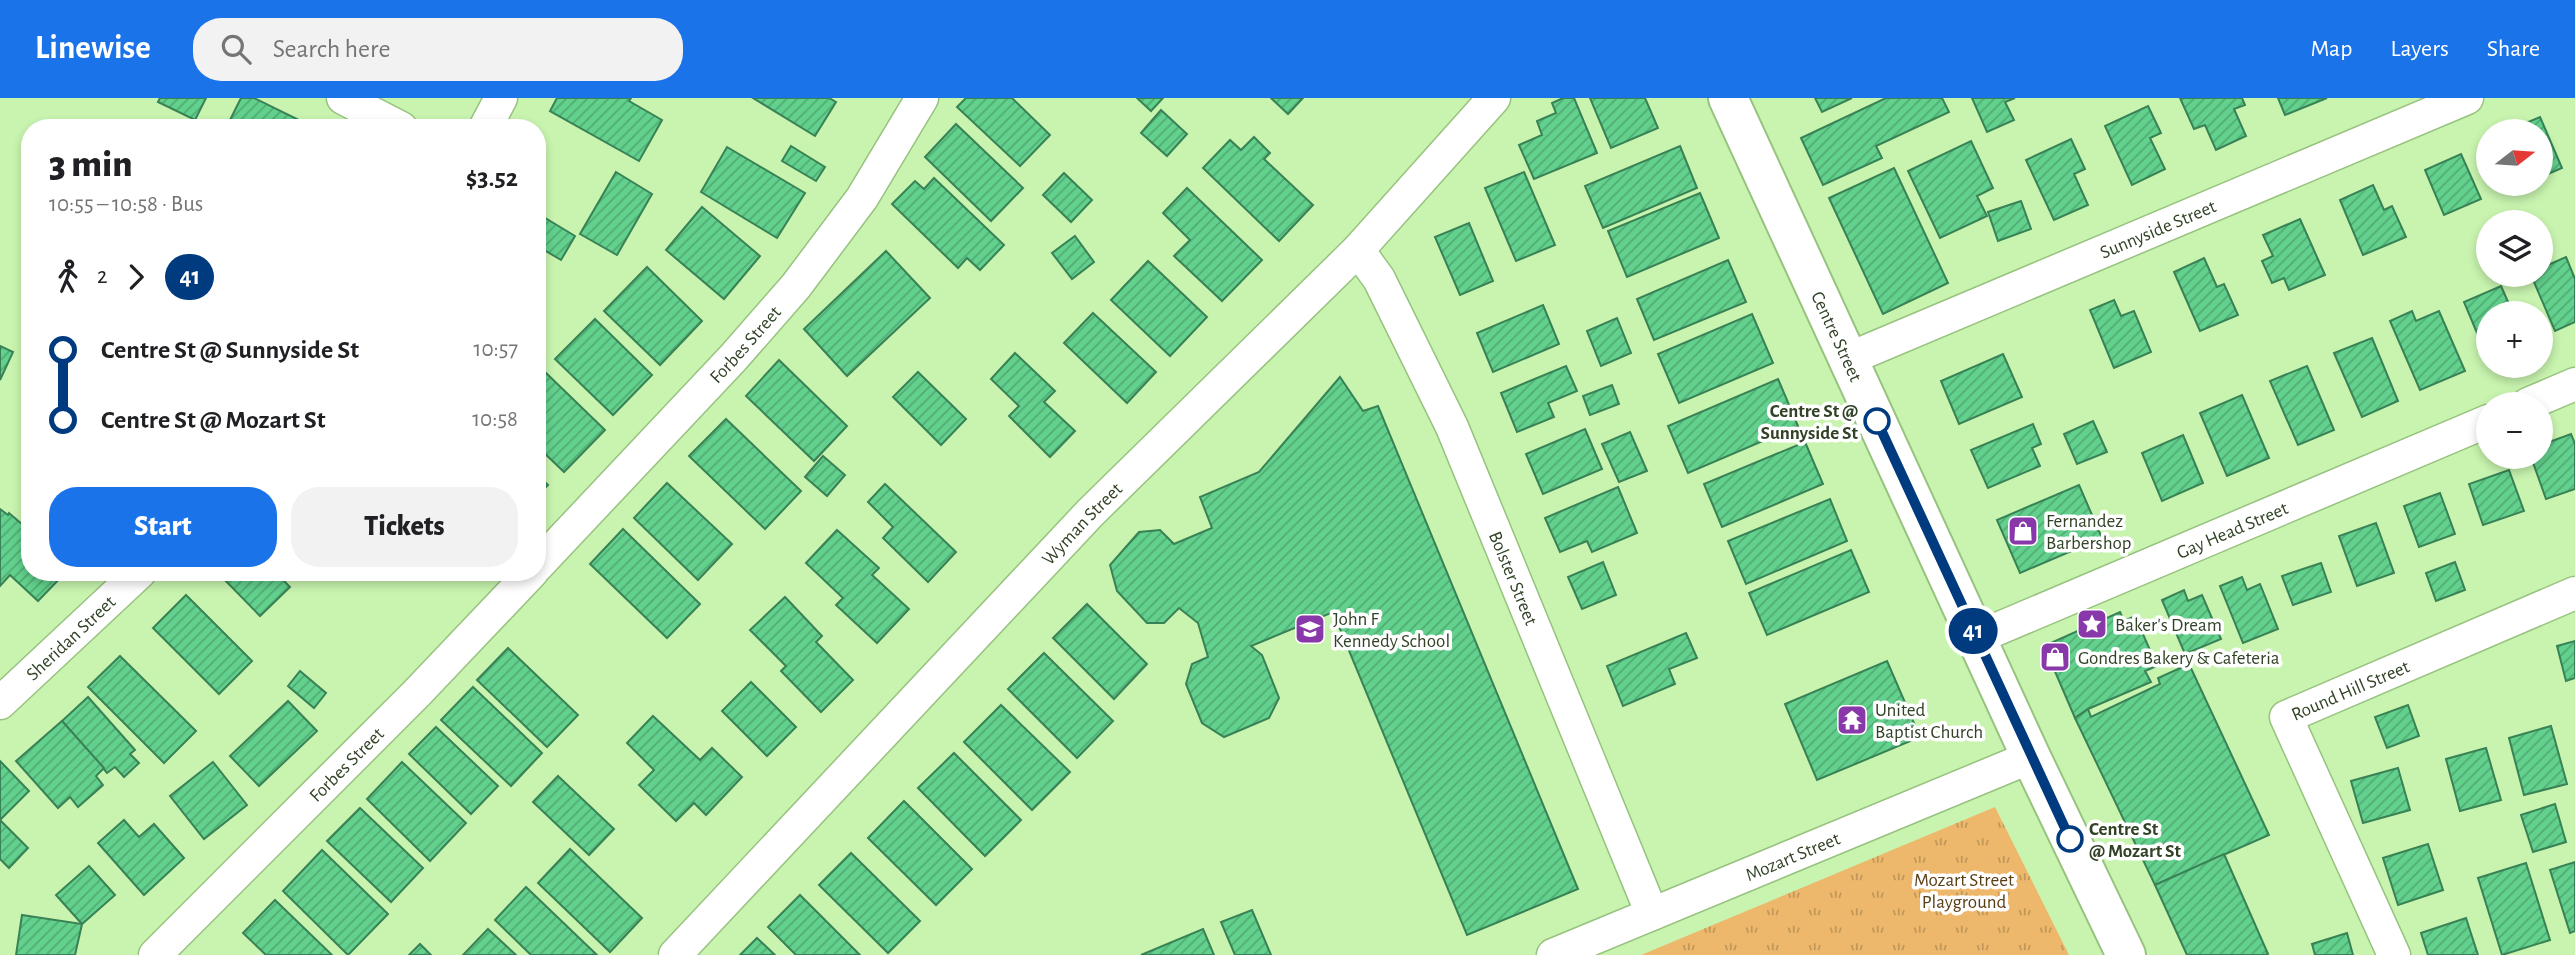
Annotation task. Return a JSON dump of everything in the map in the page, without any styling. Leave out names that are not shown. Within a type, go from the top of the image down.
[{"type":"main road","name":"Centre Street","points":[[1728,98],[2031,757],[2126,955]]},
{"type":"street","points":[[343,98],[384,119]]},
{"type":"street","points":[[490,119],[501,98]]},
{"type":"street","name":"Forbes Street","points":[[546,556],[733,358],[796,286],[862,198],[922,98]]},
{"type":"street","name":"Wyman Street","points":[[675,955],[1090,513],[1358,250],[1494,98]]},
{"type":"street","name":"Sunnyside Street","points":[[1848,359],[2468,98]]},
{"type":"street","name":"Bolster Street","points":[[1358,250],[1379,279],[1452,427],[1651,914]]},
{"type":"street","points":[[2553,393],[2575,384]]},
{"type":"street","name":"Gay Head Street","points":[[1976,638],[2476,426]]},
{"type":"street","name":"Sheridan Street","points":[[0,703],[130,581]]},
{"type":"street","name":"Forbes Street","points":[[155,955],[417,693],[523,581]]},
{"type":"street","name":"Round Hill Street","points":[[2394,955],[2286,717],[2575,593]]},
{"type":"street","name":"Mozart Street","points":[[1553,955],[2031,757]]},
{"type":"green space","name":"Mozart Street Playground","points":[[1995,807],[2069,955],[1641,955]]},
{"type":"building","points":[[160,98],[206,98],[196,119],[158,102]]},
{"type":"building","points":[[241,98],[254,98],[297,119],[230,119]]},
{"type":"building","points":[[557,98],[631,98],[629,101],[662,120],[639,161],[550,111]]},
{"type":"building","points":[[753,98],[829,98],[836,102],[815,136]]},
{"type":"building","points":[[966,98],[1012,98],[1050,135],[1020,166],[957,107]]},
{"type":"building","points":[[1137,98],[1163,98],[1151,111]]},
{"type":"building","points":[[1271,98],[1303,98],[1288,114]]},
{"type":"building","points":[[1563,98],[1574,98],[1597,153],[1534,179],[1519,145],[1542,135],[1537,121],[1556,113],[1552,103]]},
{"type":"building","points":[[1590,98],[1645,98],[1658,128],[1611,148]]},
{"type":"building","points":[[1815,98],[1852,98],[1822,112]]},
{"type":"building","points":[[1886,98],[1942,98],[1949,112],[1876,146],[1882,158],[1823,185],[1801,138]]},
{"type":"building","points":[[1972,98],[2015,98],[2005,102],[2014,120],[1987,132]]},
{"type":"building","points":[[2180,98],[2242,98],[2245,105],[2234,109],[2246,136],[2216,150],[2205,125],[2194,129]]},
{"type":"building","points":[[2278,98],[2327,98],[2285,115]]},
{"type":"building","points":[[2148,106],[2161,133],[2150,138],[2165,169],[2132,185],[2105,126]]},
{"type":"building","points":[[1161,110],[1187,134],[1167,156],[1141,133]]},
{"type":"building","points":[[956,124],[1023,188],[991,221],[925,157]]},
{"type":"building","points":[[1254,137],[1270,153],[1264,159],[1313,205],[1279,241],[1203,168],[1230,140],[1241,150]]},
{"type":"building","points":[[2071,139],[2085,169],[2074,174],[2088,205],[2054,220],[2026,160]]},
{"type":"building","points":[[1971,141],[1993,188],[1977,196],[1987,216],[1940,238],[1908,171]]},
{"type":"building","points":[[791,146],[825,167],[816,181],[782,161]]},
{"type":"building","points":[[1680,146],[1697,188],[1603,228],[1585,186]]},
{"type":"building","points":[[727,147],[805,193],[777,238],[701,192]]},
{"type":"building","points":[[2553,147],[2562,168],[2553,172]]},
{"type":"building","points":[[2461,154],[2476,188],[2476,196],[2481,199],[2444,215],[2425,170]]},
{"type":"building","points":[[1894,168],[1948,283],[1883,314],[1829,198]]},
{"type":"building","points":[[616,172],[652,194],[617,255],[580,234]]},
{"type":"building","points":[[1524,172],[1555,245],[1516,261],[1485,188]]},
{"type":"building","points":[[1064,173],[1092,200],[1071,222],[1043,195]]},
{"type":"building","points":[[934,178],[1004,245],[980,270],[967,258],[958,268],[892,204],[915,181],[924,189]]},
{"type":"building","points":[[2373,185],[2384,210],[2392,206],[2406,237],[2363,255],[2340,200]]},
{"type":"building","points":[[1187,188],[1262,260],[1222,301],[1174,256],[1190,240],[1163,213]]},
{"type":"building","points":[[1700,193],[1719,238],[1627,277],[1608,231]]},
{"type":"building","points":[[2021,201],[2031,229],[1998,241],[1988,212]]},
{"type":"building","points":[[702,207],[760,256],[724,299],[666,250]]},
{"type":"building","points":[[546,218],[575,236],[561,260],[546,251]]},
{"type":"building","points":[[2300,219],[2325,275],[2289,290],[2284,278],[2272,283],[2262,261],[2273,256],[2263,235]]},
{"type":"building","points":[[1469,223],[1493,281],[1460,295],[1435,237]]},
{"type":"building","points":[[1075,236],[1094,262],[1072,279],[1052,253]]},
{"type":"building","points":[[886,251],[930,298],[847,376],[804,329]]},
{"type":"building","points":[[2566,257],[2575,279],[2575,322],[2555,331],[2553,301],[2542,301],[2536,287],[2553,287],[2553,263]]},
{"type":"building","points":[[2204,258],[2217,287],[2224,284],[2238,315],[2200,331],[2174,272]]},
{"type":"building","points":[[1728,260],[1746,302],[1654,340],[1637,299]]},
{"type":"building","points":[[1148,261],[1207,317],[1170,356],[1111,300]]},
{"type":"building","points":[[647,267],[702,321],[660,365],[604,311]]},
{"type":"building","points":[[2499,287],[2501,287],[2508,301],[2476,301],[2476,330],[2464,302]]},
{"type":"building","points":[[2114,300],[2121,316],[2134,311],[2151,352],[2114,368],[2090,310]]},
{"type":"building","points":[[1543,305],[1559,344],[1493,372],[1477,333]]},
{"type":"building","points":[[2412,311],[2416,321],[2439,311],[2465,371],[2420,390],[2390,321]]},
{"type":"building","points":[[1093,313],[1156,372],[1127,403],[1064,343]]},
{"type":"building","points":[[1752,314],[1773,363],[1679,403],[1658,354]]},
{"type":"building","points":[[1617,318],[1631,353],[1601,366],[1587,331]]},
{"type":"building","points":[[595,319],[652,375],[613,415],[555,359]]},
{"type":"building","points":[[2372,338],[2398,401],[2362,417],[2334,353]]},
{"type":"building","points":[[0,346],[13,352],[0,380]]},
{"type":"building","points":[[1015,353],[1055,391],[1044,402],[1075,431],[1050,457],[1009,416],[1019,406],[991,379]]},
{"type":"building","points":[[2003,354],[2022,397],[1959,424],[1941,381]]},
{"type":"building","points":[[779,360],[847,426],[814,461],[746,396]]},
{"type":"building","points":[[1566,366],[1577,391],[1548,403],[1554,417],[1517,432],[1501,393]]},
{"type":"building","points":[[2307,366],[2334,430],[2298,445],[2270,381]]},
{"type":"building","points":[[918,372],[966,419],[941,445],[893,397]]},
{"type":"building","points":[[546,373],[605,430],[564,472],[546,455]]},
{"type":"building","points":[[1340,377],[1363,411],[1378,406],[1578,889],[1467,935],[1333,612],[1251,646],[1262,655],[1279,698],[1269,718],[1224,737],[1202,723],[1186,684],[1192,664],[1208,657],[1198,623],[1179,608],[1164,623],[1147,623],[1117,591],[1110,565],[1139,532],[1160,530],[1174,544],[1212,528],[1200,497],[1259,472]]},
{"type":"building","points":[[1778,379],[1798,426],[1688,473],[1668,426]]},
{"type":"building","points":[[1612,385],[1619,404],[1590,415],[1583,396]]},
{"type":"building","points":[[2242,395],[2269,458],[2227,476],[2200,413]]},
{"type":"building","points":[[726,419],[801,491],[765,529],[689,456]]},
{"type":"building","points":[[2093,421],[2107,452],[2077,464],[2064,434]]},
{"type":"building","points":[[2033,424],[2041,444],[2032,448],[2040,466],[1988,488],[1971,450]]},
{"type":"building","points":[[1585,429],[1602,469],[1543,494],[1526,454]]},
{"type":"building","points":[[1630,432],[1647,471],[1619,482],[1602,444]]},
{"type":"building","points":[[2571,434],[2575,444],[2575,489],[2546,499],[2535,469],[2553,469],[2553,441]]},
{"type":"building","points":[[2183,435],[2203,483],[2162,501],[2142,453]]},
{"type":"building","points":[[1805,442],[1823,484],[1722,527],[1704,484]]},
{"type":"building","points":[[823,456],[845,475],[827,496],[805,477]]},
{"type":"building","points":[[2509,470],[2524,511],[2483,525],[2469,484]]},
{"type":"building","points":[[667,483],[732,544],[698,580],[634,518]]},
{"type":"building","points":[[885,484],[956,552],[928,582],[883,538],[893,527],[868,502]]},
{"type":"building","points":[[2079,485],[2102,538],[2020,573],[1997,520]]},
{"type":"building","points":[[1618,487],[1637,533],[1592,552],[1587,541],[1560,552],[1545,518]]},
{"type":"building","points":[[2440,493],[2455,534],[2419,547],[2404,506]]},
{"type":"building","points":[[1830,499],[1847,541],[1746,584],[1728,541]]},
{"type":"building","points":[[0,509],[21,523],[21,581],[57,581],[38,601],[10,575],[0,586]]},
{"type":"building","points":[[2376,523],[2394,573],[2357,586],[2339,536]]},
{"type":"building","points":[[623,529],[700,604],[667,638],[590,564]]},
{"type":"building","points":[[837,530],[879,568],[872,575],[909,609],[877,643],[836,605],[843,598],[806,563]]},
{"type":"building","points":[[1851,550],[1869,592],[1767,635],[1749,593]]},
{"type":"building","points":[[1603,562],[1616,595],[1582,609],[1568,577]]},
{"type":"building","points":[[2455,562],[2465,590],[2436,601],[2426,573]]},
{"type":"building","points":[[2321,563],[2331,592],[2293,605],[2282,576]]},
{"type":"building","points":[[2242,577],[2247,590],[2260,584],[2278,629],[2243,643],[2220,586]]},
{"type":"building","points":[[226,581],[284,581],[290,587],[260,616]]},
{"type":"building","points":[[2184,590],[2188,601],[2202,595],[2221,639],[2185,654],[2162,600]]},
{"type":"building","points":[[186,595],[252,661],[219,694],[153,628]]},
{"type":"building","points":[[785,597],[822,636],[816,642],[853,680],[821,712],[781,671],[786,666],[750,630]]},
{"type":"building","points":[[1087,604],[1147,664],[1114,699],[1053,638]]},
{"type":"building","points":[[2120,612],[2124,621],[2135,616],[2157,666],[2145,671],[2151,682],[2088,709],[2075,718],[2044,646]]},
{"type":"building","points":[[1686,633],[1697,658],[1669,669],[1675,684],[1623,706],[1607,666]]},
{"type":"building","points":[[2575,641],[2575,678],[2566,681],[2557,646]]},
{"type":"building","points":[[508,648],[578,715],[547,747],[477,680]]},
{"type":"building","points":[[1044,653],[1113,721],[1077,758],[1008,689]]},
{"type":"building","points":[[120,656],[196,731],[164,763],[88,687]]},
{"type":"building","name":"United Baptist Church","points":[[1887,661],[1920,737],[1817,780],[1785,704]]},
{"type":"building","points":[[2189,664],[2269,835],[2155,885],[2075,718],[2088,709],[2091,717],[2160,684],[2158,678]]},
{"type":"building","points":[[300,671],[326,693],[314,708],[288,686]]},
{"type":"building","points":[[751,682],[796,727],[767,756],[722,711]]},
{"type":"building","points":[[473,687],[542,753],[511,786],[441,720]]},
{"type":"building","points":[[88,697],[135,750],[130,754],[139,763],[124,777],[115,767],[107,773],[62,721]]},
{"type":"building","points":[[288,701],[317,731],[259,786],[230,756]]},
{"type":"building","points":[[1001,705],[1070,772],[1032,810],[964,742]]},
{"type":"building","points":[[2408,705],[2419,736],[2387,748],[2375,717]]},
{"type":"building","points":[[653,716],[700,760],[712,748],[742,777],[706,815],[694,803],[676,821],[639,785],[654,770],[627,743]]},
{"type":"building","points":[[62,721],[104,768],[96,776],[103,785],[78,807],[70,797],[58,808],[16,761]]},
{"type":"building","points":[[2551,726],[2567,784],[2524,795],[2509,738]]},
{"type":"building","points":[[436,727],[498,786],[471,814],[409,754]]},
{"type":"building","points":[[2486,748],[2501,800],[2460,811],[2446,759]]},
{"type":"building","points":[[954,753],[1021,820],[985,856],[918,788]]},
{"type":"building","points":[[0,761],[29,791],[0,820]]},
{"type":"building","points":[[213,762],[247,805],[204,839],[170,796]]},
{"type":"building","points":[[402,762],[466,823],[430,861],[367,799]]},
{"type":"building","points":[[2398,768],[2410,810],[2363,823],[2351,781]]},
{"type":"building","points":[[558,776],[614,829],[589,855],[533,802]]},
{"type":"building","points":[[904,801],[972,869],[936,905],[868,838]]},
{"type":"building","points":[[2555,804],[2566,842],[2533,852],[2521,815]]},
{"type":"building","points":[[360,808],[423,868],[391,902],[327,841]]},
{"type":"building","points":[[0,820],[28,848],[9,868],[0,859]]},
{"type":"building","points":[[124,820],[139,837],[154,824],[184,858],[144,895],[98,843]]},
{"type":"building","points":[[2428,844],[2443,890],[2398,905],[2383,858]]},
{"type":"building","points":[[570,849],[642,918],[610,952],[538,883]]},
{"type":"building","points":[[322,850],[388,914],[348,955],[283,891]]},
{"type":"building","points":[[851,853],[920,921],[888,953],[819,885]]},
{"type":"building","points":[[2224,854],[2268,954],[2187,955],[2155,885]]},
{"type":"building","points":[[2575,862],[2575,931],[2570,933],[2550,870]]},
{"type":"building","points":[[2526,863],[2550,940],[2502,955],[2478,878]]},
{"type":"building","points":[[89,866],[115,895],[82,924],[56,895]]},
{"type":"building","points":[[526,887],[597,955],[531,955],[495,920]]},
{"type":"building","points":[[800,895],[860,955],[796,955],[768,927]]},
{"type":"building","points":[[275,900],[332,955],[266,955],[243,933]]},
{"type":"building","points":[[1252,910],[1271,955],[1235,955],[1221,922]]},
{"type":"building","points":[[22,915],[82,924],[75,955],[16,955]]},
{"type":"building","points":[[2466,918],[2478,955],[2428,955],[2421,933]]},
{"type":"building","points":[[488,929],[516,955],[463,955]]},
{"type":"building","points":[[1203,929],[1214,955],[1141,955]]},
{"type":"building","points":[[2347,933],[2353,955],[2315,955],[2312,944]]},
{"type":"building","points":[[757,938],[775,955],[740,955]]},
{"type":"building","points":[[420,944],[431,955],[409,955]]},
{"type":"bus line","name":"41","points":[[1877,421],[2070,839]]},
{"type":"place","name":"Centre St @ Sunnyside St","points":[[1877,421]]},
{"type":"place","name":"Fernandez Barbershop","points":[[2023,531]]},
{"type":"place","name":"Baker's Dream","points":[[2092,624]]},
{"type":"place","name":"John F Kennedy School","points":[[1310,629]]},
{"type":"place","name":"Gondres Bakery & Cafeteria","points":[[2055,657]]},
{"type":"place","name":"United Baptist Church","points":[[1852,720]]},
{"type":"place","name":"Centre St @ Mozart St","points":[[2070,839]]}]
